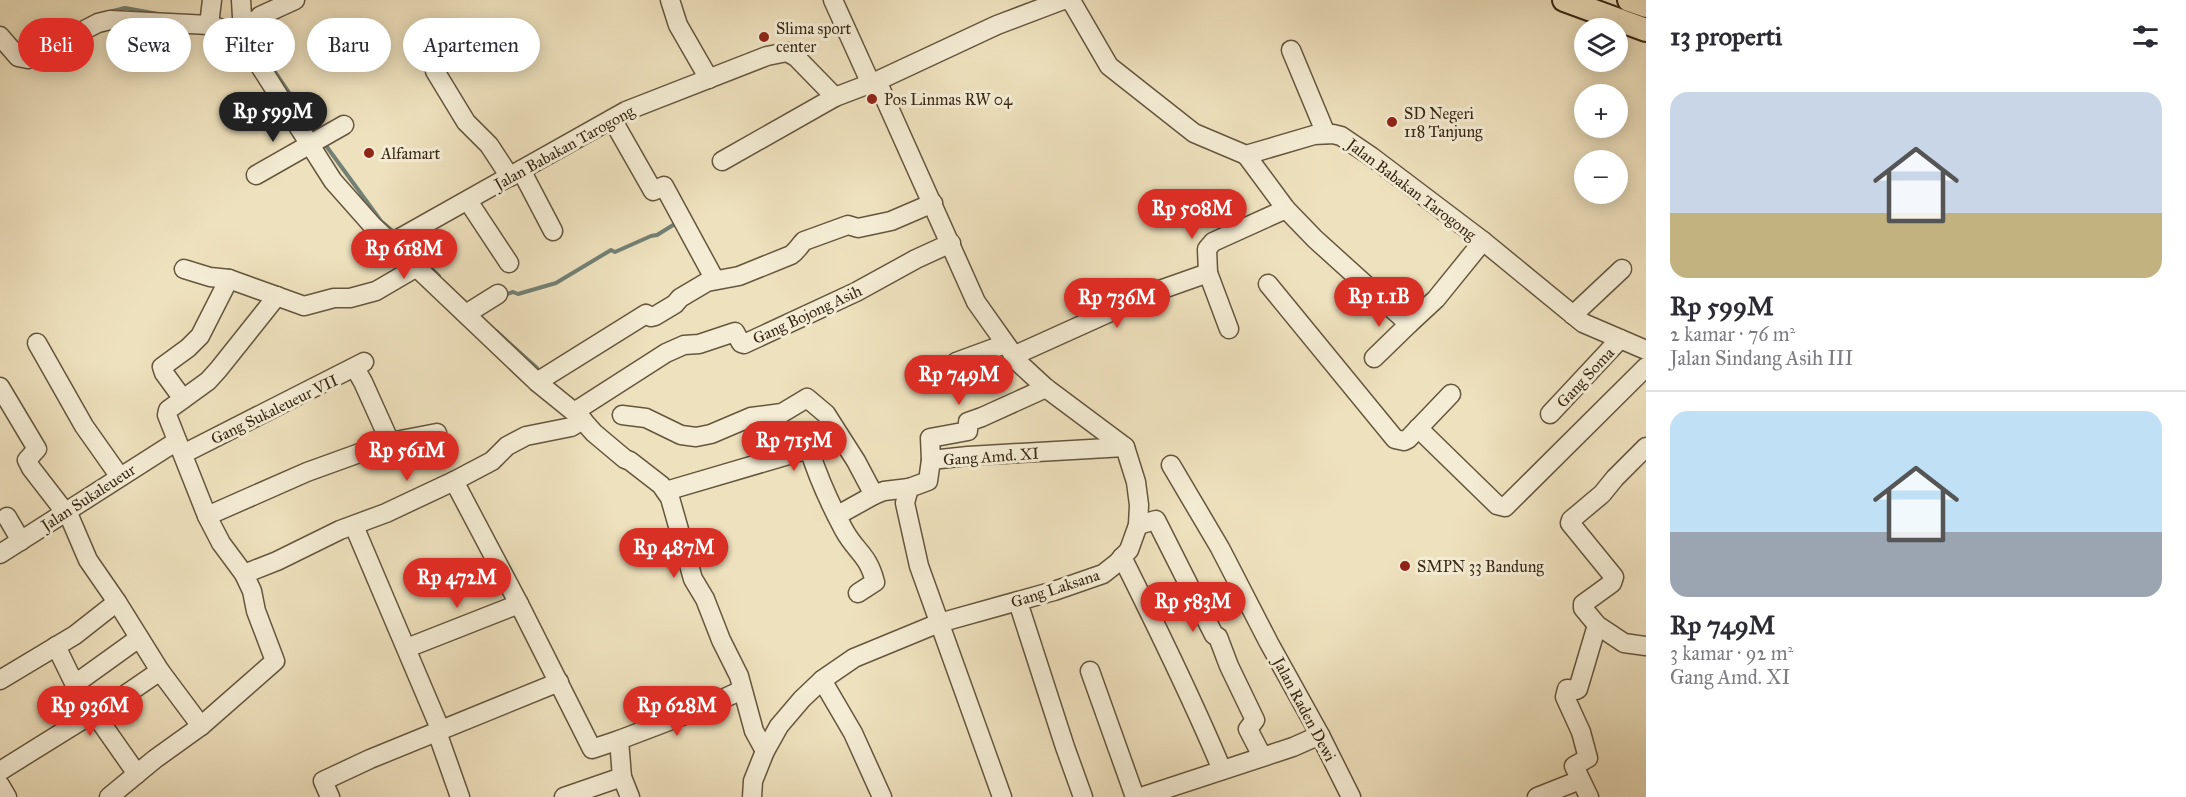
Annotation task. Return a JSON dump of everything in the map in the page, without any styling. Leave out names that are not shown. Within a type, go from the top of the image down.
[{"type":"main road","points":[[1564,0],[1646,30]]},
{"type":"main road","points":[[1629,0],[1646,6]]},
{"type":"street","points":[[209,18],[212,0]]},
{"type":"street","points":[[241,0],[242,18]]},
{"type":"street","points":[[259,18],[295,0]]},
{"type":"street","points":[[670,0],[678,25],[709,79]]},
{"type":"street","points":[[833,0],[869,84],[933,203],[976,302],[1009,350],[1046,388],[1125,447]]},
{"type":"street","points":[[722,161],[835,97],[869,84],[997,25],[1063,0]]},
{"type":"street","points":[[1068,0],[1073,4],[1113,70],[1194,133],[1246,155],[1286,209],[1409,324]]},
{"type":"street","points":[[4,47],[18,57],[28,59],[98,23],[110,20],[203,25]]},
{"type":"street","points":[[1291,50],[1326,134]]},
{"type":"street","name":"Jalan Babakan Tarogong","points":[[391,243],[626,111],[767,56],[787,52],[804,64],[835,97]]},
{"type":"street","points":[[266,72],[308,145],[333,181],[372,225],[537,382],[579,412],[625,459],[656,480],[666,491],[674,508],[693,579],[705,599],[721,640],[739,676],[754,731],[765,752]]},
{"type":"street","points":[[436,72],[466,122],[515,174],[553,231]]},
{"type":"street","points":[[612,119],[653,191],[664,186],[715,280]]},
{"type":"street","points":[[256,175],[344,125]]},
{"type":"street","name":"Jalan Babakan Tarogong","points":[[1246,155],[1314,135],[1341,136],[1483,241],[1583,323],[1646,350]]},
{"type":"street","points":[[468,201],[508,263]]},
{"type":"street","points":[[537,382],[646,314],[651,317],[655,316],[707,282],[739,276],[791,255],[804,242],[848,225],[858,228],[891,221],[933,203]]},
{"type":"street","points":[[1229,329],[1218,305],[1208,273],[1207,249],[1213,242],[1286,209]]},
{"type":"street","points":[[1374,357],[1436,299],[1483,241]]},
{"type":"street","name":"Gang Bojong Asih","points":[[579,412],[666,353],[684,345],[699,344],[735,332],[741,344],[744,344],[856,292],[916,259],[951,243]]},
{"type":"street","points":[[184,269],[210,277],[229,279],[304,306],[376,291],[392,284],[417,267]]},
{"type":"street","points":[[1573,315],[1622,269]]},
{"type":"street","points":[[956,362],[1009,350],[1208,273]]},
{"type":"street","points":[[183,399],[162,367],[200,336],[229,279]]},
{"type":"street","points":[[1268,284],[1391,437],[1404,441],[1408,439],[1451,394]]},
{"type":"street","points":[[466,314],[498,294]]},
{"type":"street","points":[[109,797],[201,726],[275,661],[256,610],[252,591],[244,574],[221,543],[207,516],[167,411],[208,381],[277,296]]},
{"type":"street","name":"Gang Soma","points":[[1550,414],[1620,339]]},
{"type":"street","points":[[37,343],[84,426],[120,477]]},
{"type":"street","name":"Gang Sukaleueur VII","points":[[180,447],[360,365],[390,442]]},
{"type":"street","points":[[1419,428],[1497,505],[1505,507],[1646,367]]},
{"type":"street","points":[[0,387],[37,450],[27,460],[31,468],[66,512],[88,560],[160,671],[201,726]]},
{"type":"street","points":[[931,460],[930,438],[968,431],[968,422],[1046,388]]},
{"type":"street","points":[[622,415],[655,421],[681,435],[696,437],[711,434],[751,417],[782,413],[807,398],[826,414],[856,461],[874,495]]},
{"type":"street","points":[[244,574],[454,481],[492,461],[507,446],[526,436],[571,427],[579,412]]},
{"type":"street","points":[[207,516],[307,472],[390,442],[437,433]]},
{"type":"street","name":"Jalan Sukaleueur","points":[[0,554],[120,477],[180,447]]},
{"type":"street","name":"Gang Amd. XI","points":[[909,488],[928,482],[931,460],[1125,447]]},
{"type":"street","name":"Gang Laksana","points":[[752,797],[753,781],[779,726],[822,680],[854,658],[939,623],[1018,602],[1103,574],[1122,557],[1129,550],[1138,525],[1139,504],[1136,482],[1125,447]]},
{"type":"street","points":[[1646,447],[1602,494],[1571,519],[1570,523],[1614,577],[1612,582],[1583,604],[1583,608],[1597,624],[1624,643],[1646,646]]},
{"type":"street","points":[[666,491],[809,449],[816,472],[845,532],[871,566],[875,582],[858,593]]},
{"type":"street","name":"Jalan Raden Dewi","points":[[1171,465],[1220,548],[1351,797]]},
{"type":"street","points":[[454,481],[592,749],[703,708],[742,690]]},
{"type":"street","points":[[838,515],[874,495],[909,488]]},
{"type":"street","points":[[909,488],[905,496],[907,512],[919,566],[1002,797]]},
{"type":"street","points":[[7,517],[21,541]]},
{"type":"street","points":[[1138,525],[1156,520],[1214,635],[1218,637],[1234,678],[1255,720],[1248,729],[1262,756]]},
{"type":"street","points":[[354,526],[407,648],[439,732],[460,797]]},
{"type":"street","points":[[1122,557],[1161,634],[1189,698],[1198,712],[1222,770]]},
{"type":"street","points":[[0,680],[75,635],[117,602]]},
{"type":"street","points":[[1018,602],[1083,797]]},
{"type":"street","points":[[407,648],[519,604]]},
{"type":"street","points":[[1589,797],[1574,766],[1588,758],[1581,732],[1565,697],[1568,689],[1578,688],[1597,624]]},
{"type":"street","points":[[1624,643],[1646,633]]},
{"type":"street","points":[[75,684],[140,638]]},
{"type":"street","points":[[56,646],[75,684],[137,774]]},
{"type":"street","points":[[0,771],[115,702],[160,671]]},
{"type":"street","points":[[1090,671],[1135,797]]},
{"type":"street","points":[[822,680],[853,734],[882,797]]},
{"type":"street","points":[[330,797],[323,781],[370,759],[558,682]]},
{"type":"street","points":[[1141,797],[1293,747],[1320,735]]},
{"type":"street","points":[[619,740],[622,777],[630,797]]},
{"type":"street","points":[[564,797],[622,777]]},
{"type":"street","points":[[1537,797],[1580,780]]},
{"type":"street","points":[[0,785],[7,797]]},
{"type":"waterway","points":[[109,12],[125,8],[158,14]]},
{"type":"waterway","points":[[275,72],[317,134]]},
{"type":"waterway","points":[[324,143],[381,221],[396,234]]},
{"type":"waterway","points":[[504,295],[513,292],[518,294],[556,283],[611,250],[615,252],[657,235],[678,222]]},
{"type":"waterway","points":[[404,241],[439,276]]},
{"type":"waterway","points":[[496,331],[537,368]]},
{"type":"place","name":"Slima sport center","points":[[764,37]]},
{"type":"place","name":"Pos Linmas RW 04","points":[[872,99]]},
{"type":"place","name":"SD Negeri 118 Tanjung","points":[[1392,122]]},
{"type":"place","name":"Alfamart","points":[[369,153]]},
{"type":"place","name":"SMPN 33 Bandung","points":[[1405,566]]}]
